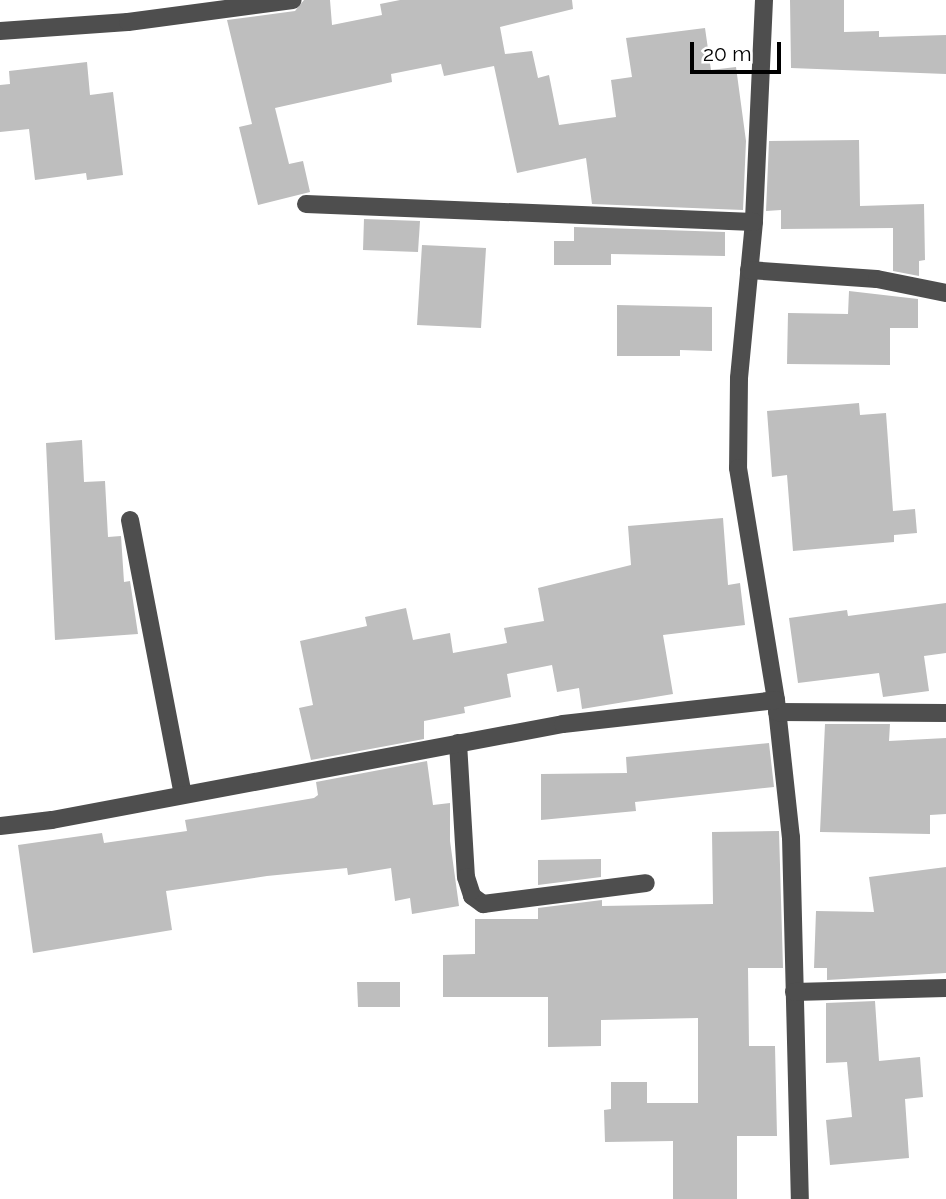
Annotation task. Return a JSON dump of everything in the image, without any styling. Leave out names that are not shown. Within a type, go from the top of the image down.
[{"type":"street","points":[[0,31],[128,22],[293,0]]},
{"type":"street","points":[[764,0],[754,222],[740,378],[738,468],[776,706],[791,836],[800,1199]]},
{"type":"street","points":[[306,204],[754,222]]},
{"type":"street","points":[[749,270],[877,279],[946,293]]},
{"type":"street","points":[[130,520],[183,794]]},
{"type":"street","points":[[0,825],[563,724],[776,706],[946,713]]},
{"type":"street","points":[[458,743],[467,877],[472,896],[483,904],[646,883]]},
{"type":"street","points":[[794,992],[946,988]]},
{"type":"building","points":[[304,0],[330,0],[332,25],[382,15],[380,4],[400,0],[572,0],[573,9],[500,27],[505,54],[532,51],[538,78],[549,75],[559,125],[616,117],[611,80],[632,77],[626,38],[705,28],[711,70],[736,67],[746,141],[743,210],[592,204],[586,158],[517,173],[494,66],[444,76],[441,64],[391,74],[392,82],[275,108],[289,164],[303,161],[310,192],[258,205],[239,127],[252,124],[227,20],[295,11]]},
{"type":"building","points":[[790,0],[844,0],[844,32],[879,31],[879,37],[946,35],[946,74],[791,68]]},
{"type":"building","points":[[87,62],[90,95],[113,92],[123,175],[87,180],[86,173],[35,180],[29,129],[0,132],[0,85],[10,84],[9,71]]},
{"type":"building","points":[[859,140],[860,206],[924,204],[925,260],[919,261],[919,276],[893,271],[893,228],[781,229],[781,210],[766,211],[769,141]]},
{"type":"building","points":[[364,219],[420,221],[418,252],[363,250]]},
{"type":"building","points":[[574,227],[725,232],[725,256],[611,254],[611,265],[554,265],[554,241],[574,241]]},
{"type":"building","points":[[422,245],[486,248],[481,328],[417,325]]},
{"type":"building","points":[[849,291],[918,299],[918,328],[890,328],[890,365],[787,364],[788,313],[848,314]]},
{"type":"building","points":[[617,305],[712,307],[712,351],[680,350],[680,356],[617,356]]},
{"type":"building","points":[[859,403],[860,415],[886,413],[893,511],[915,509],[917,533],[894,535],[894,542],[793,551],[787,475],[772,477],[767,411]]},
{"type":"building","points":[[82,440],[84,482],[105,481],[108,537],[121,536],[124,582],[130,581],[138,634],[55,640],[46,443]]},
{"type":"building","points":[[723,518],[728,585],[740,583],[745,625],[663,635],[673,694],[582,709],[579,688],[557,692],[552,665],[507,674],[511,697],[464,707],[465,713],[424,721],[424,739],[311,760],[299,708],[313,705],[300,641],[367,626],[365,617],[406,608],[413,640],[450,633],[453,653],[507,643],[504,628],[544,621],[538,588],[631,565],[628,526]]},
{"type":"building","points":[[946,603],[946,653],[924,656],[929,691],[883,697],[879,673],[798,683],[789,618],[847,610],[848,616]]},
{"type":"building","points":[[825,724],[890,724],[889,741],[946,738],[946,814],[930,815],[930,834],[820,832]]},
{"type":"building","points":[[769,743],[774,787],[635,802],[636,811],[541,820],[541,774],[627,773],[626,757]]},
{"type":"building","points":[[427,761],[433,805],[450,803],[450,841],[459,906],[412,914],[410,898],[395,901],[391,868],[348,875],[347,868],[267,876],[166,891],[172,930],[33,953],[18,845],[102,833],[104,843],[187,831],[185,820],[314,798],[318,795],[316,782]]},
{"type":"building","points":[[779,831],[783,968],[748,968],[749,1046],[775,1046],[777,1136],[737,1136],[737,1199],[673,1199],[673,1141],[605,1142],[604,1110],[611,1109],[611,1082],[647,1082],[647,1103],[698,1103],[698,1018],[601,1020],[601,1046],[548,1047],[548,997],[443,997],[443,955],[475,954],[475,919],[538,919],[538,908],[602,900],[602,906],[713,904],[712,832]]},
{"type":"building","points":[[601,859],[601,877],[538,885],[538,860]]},
{"type":"building","points":[[946,867],[946,973],[827,980],[827,968],[814,968],[816,911],[874,912],[869,877]]},
{"type":"building","points":[[357,982],[400,982],[400,1007],[358,1007]]},
{"type":"building","points":[[875,1001],[879,1061],[920,1057],[923,1097],[905,1099],[909,1158],[830,1165],[826,1120],[852,1117],[847,1062],[826,1063],[826,1003]]}]
